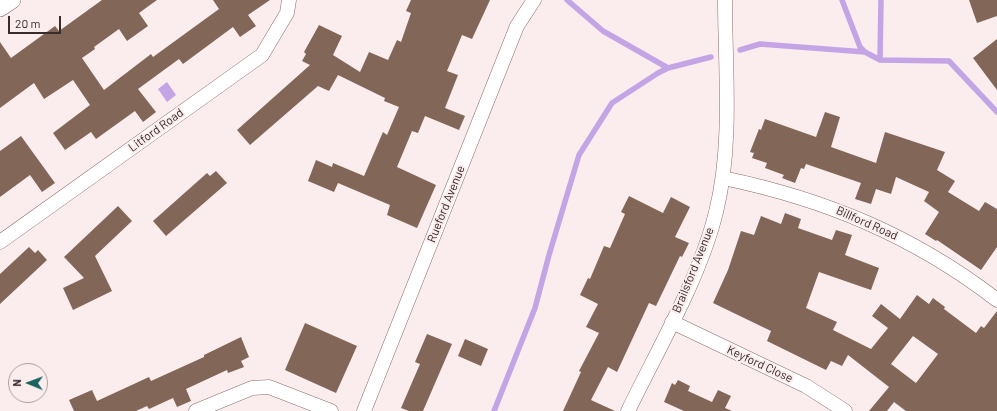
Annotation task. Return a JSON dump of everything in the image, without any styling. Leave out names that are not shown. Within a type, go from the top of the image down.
[{"type":"street","points":[[0,8],[12,0]]},
{"type":"street","name":"Litford Road","points":[[0,242],[262,55],[287,13],[289,0]]},
{"type":"street","name":"Rueford Avenue","points":[[364,411],[517,26],[534,0]]},
{"type":"street","name":"Brailsford Avenue","points":[[628,411],[672,322],[705,248],[716,212],[723,178],[726,148],[725,0]]},
{"type":"street","name":"Billford Road","points":[[723,178],[801,197],[876,226],[947,264],[997,300]]},
{"type":"street","name":"Keyford Close","points":[[672,322],[806,386],[846,411]]},
{"type":"street","points":[[196,411],[252,388],[269,387],[331,411]]},
{"type":"shaded area","points":[[167,82],[176,95],[167,102],[158,89]]},
{"type":"building","points":[[102,0],[157,0],[139,13],[148,26],[127,41],[119,29],[94,47],[95,49],[82,58],[104,90],[151,54],[153,57],[219,9],[213,0],[270,0],[248,15],[256,26],[240,37],[233,27],[183,64],[179,59],[138,89],[156,112],[143,122],[135,111],[96,139],[91,132],[65,150],[53,133],[90,105],[73,80],[44,99],[34,83],[0,108],[0,42],[11,58],[55,26],[59,31]]},
{"type":"building","points":[[411,0],[490,0],[472,39],[462,35],[447,71],[458,75],[445,108],[465,116],[459,130],[425,116],[418,133],[412,131],[397,167],[436,185],[417,228],[387,215],[390,205],[338,183],[334,192],[308,181],[316,160],[332,167],[333,163],[364,176],[383,132],[387,135],[399,107],[384,101],[385,98],[338,75],[329,91],[318,86],[250,145],[237,130],[310,65],[302,61],[306,54],[304,52],[319,25],[342,36],[333,55],[360,72],[369,52],[388,60],[397,40],[401,42],[411,13],[406,11]]},
{"type":"building","points":[[969,0],[997,0],[997,16],[977,23]]},
{"type":"building","points":[[997,39],[997,90],[973,58]]},
{"type":"building","points":[[825,112],[840,117],[831,147],[876,163],[885,132],[945,152],[937,170],[955,181],[948,192],[979,211],[985,202],[997,209],[997,247],[981,270],[937,240],[936,241],[925,234],[939,212],[924,201],[929,192],[896,177],[891,194],[876,189],[871,204],[855,199],[861,183],[806,164],[804,169],[801,168],[795,183],[782,178],[784,175],[765,168],[767,163],[752,158],[754,153],[750,152],[759,129],[761,130],[765,119],[816,137]]},
{"type":"building","points":[[21,136],[55,183],[42,192],[30,175],[0,197],[0,151]]},
{"type":"building","points":[[216,171],[227,183],[166,236],[153,221],[207,173],[210,176]]},
{"type":"building","points":[[629,196],[663,213],[671,197],[690,207],[675,237],[689,243],[682,257],[680,256],[656,306],[649,303],[617,372],[608,367],[591,400],[615,411],[563,411],[581,372],[579,371],[599,333],[586,327],[598,304],[580,295],[588,278],[590,279],[604,246],[610,248],[625,214],[621,212]]},
{"type":"building","points":[[118,206],[132,221],[95,256],[112,291],[73,310],[63,288],[84,278],[64,257]]},
{"type":"building","points":[[785,213],[801,219],[798,228],[832,240],[836,230],[852,235],[845,255],[879,268],[871,290],[819,272],[806,308],[837,322],[833,330],[871,349],[888,328],[872,316],[881,304],[900,319],[917,295],[929,304],[933,298],[945,307],[944,309],[976,333],[981,326],[984,328],[997,311],[997,411],[906,411],[894,402],[887,411],[869,411],[889,387],[848,355],[842,366],[831,361],[826,370],[767,341],[771,331],[713,303],[728,270],[741,231],[754,235],[761,216],[781,224]],"holes":[[[913,336],[938,354],[916,383],[891,364]]]},
{"type":"building","points":[[29,247],[35,253],[38,250],[47,260],[0,304],[0,274]]},
{"type":"building","points":[[305,323],[357,346],[336,393],[285,370]]},
{"type":"building","points":[[427,334],[452,344],[423,411],[409,411],[401,408],[420,364],[415,362]]},
{"type":"building","points":[[241,337],[249,357],[241,361],[244,367],[228,373],[227,370],[186,389],[191,401],[177,407],[173,398],[149,409],[147,406],[136,411],[74,411],[69,400],[92,390],[97,401],[149,377],[151,381],[204,357],[204,355]]},
{"type":"building","points":[[465,339],[488,349],[481,366],[458,356]]},
{"type":"building","points":[[678,380],[690,386],[688,391],[712,402],[718,390],[731,396],[725,408],[732,411],[684,411],[664,402],[672,383],[675,385]]},
{"type":"waterway","points":[[567,0],[603,31],[668,68],[711,57]]},
{"type":"waterway","points":[[842,0],[860,47],[865,52]]},
{"type":"waterway","points":[[880,60],[881,0]]},
{"type":"waterway","points":[[740,50],[760,44],[865,52],[880,60],[949,61],[997,112]]},
{"type":"waterway","points":[[494,411],[535,308],[579,155],[612,103],[668,68]]}]
